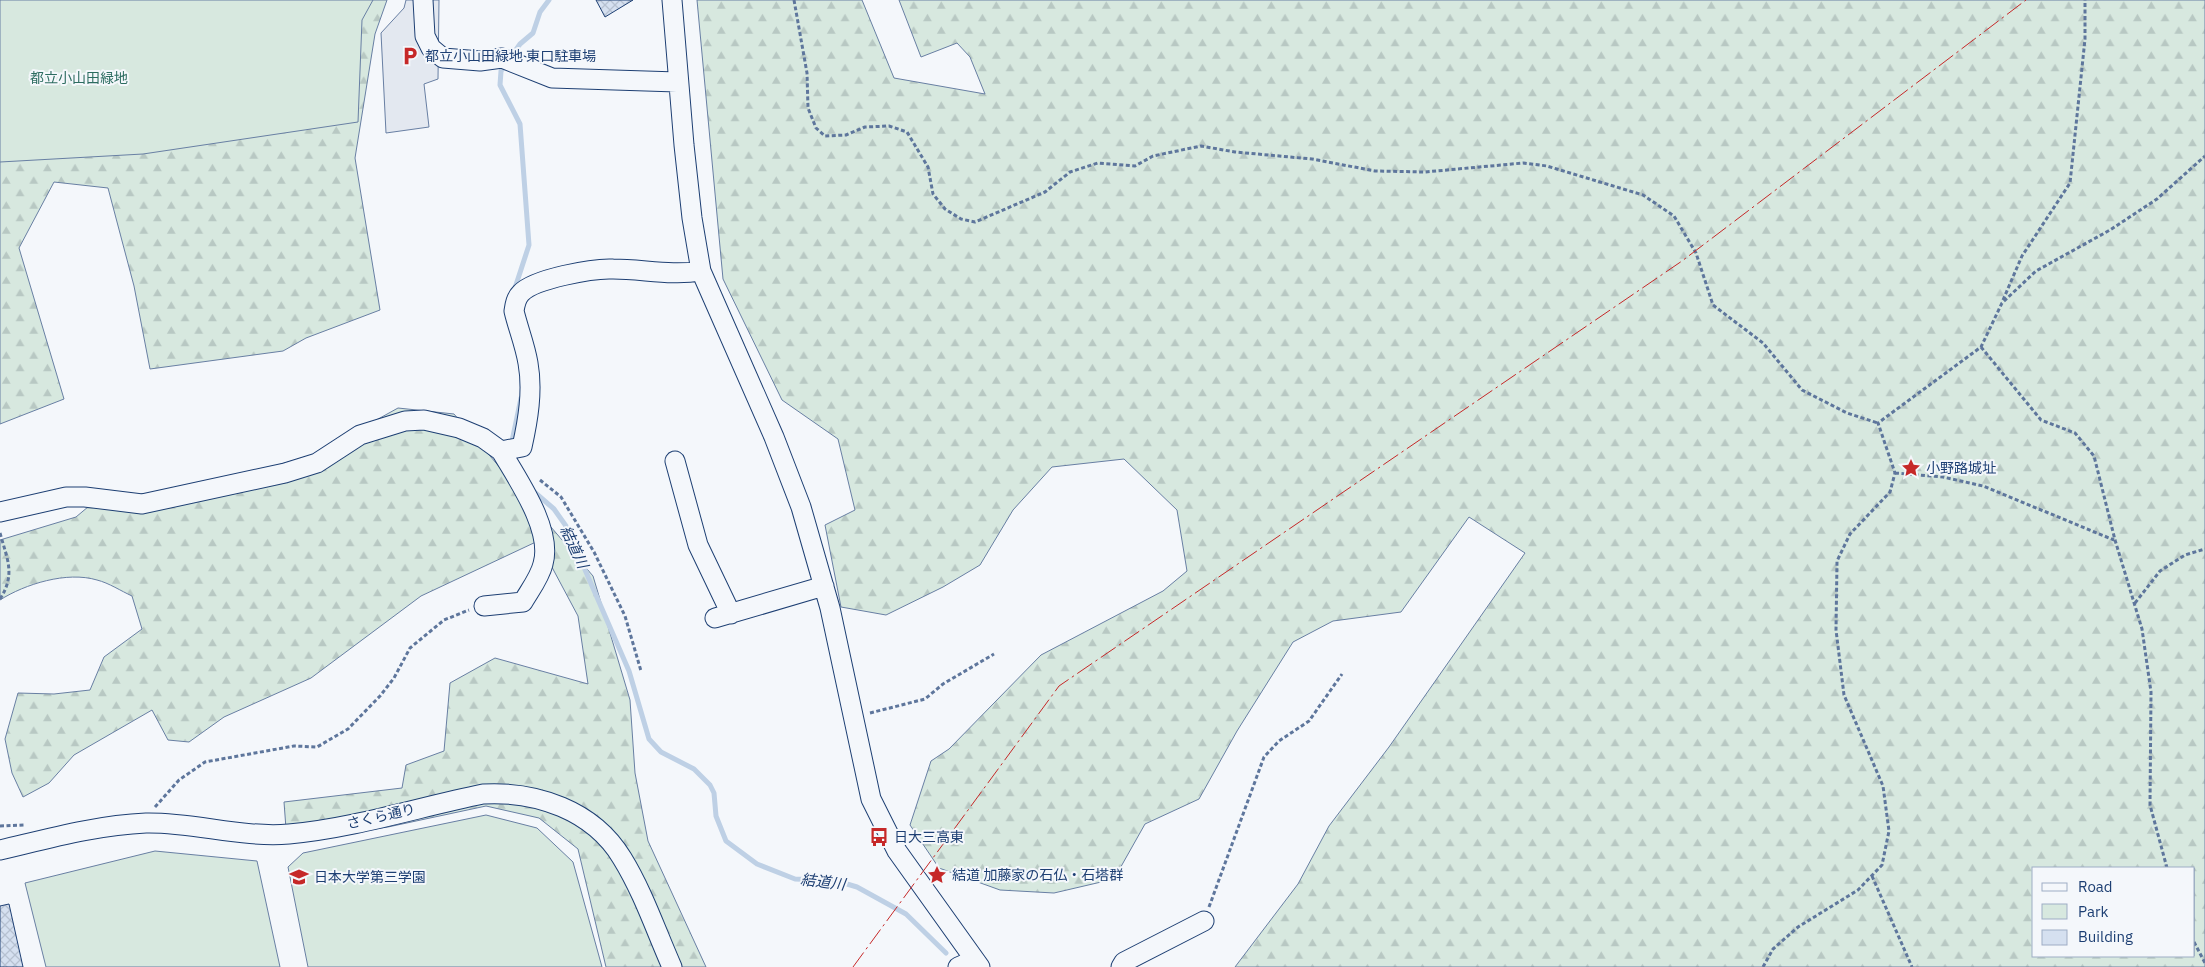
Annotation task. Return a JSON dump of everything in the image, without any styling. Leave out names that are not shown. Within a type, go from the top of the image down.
[{"type":"street","points":[[423,0],[425,36],[431,48],[443,58],[466,61],[508,60],[552,78],[677,82]]},
{"type":"street","points":[[672,0],[677,82],[692,218],[701,271],[783,459],[801,507],[824,586],[866,781],[883,826],[971,964]]},
{"type":"street","points":[[0,512],[66,497],[104,498],[142,504],[285,473],[318,463],[360,436],[405,421],[424,420],[459,428],[508,450],[522,447],[528,418],[530,382],[528,363],[514,311],[515,302],[520,294],[539,283],[598,269],[681,274],[701,271]]},
{"type":"street","points":[[484,606],[523,602],[543,565],[545,547],[539,523],[508,450]]},
{"type":"street","points":[[675,461],[698,545],[723,616],[824,586]]},
{"type":"street","name":"さくら通り","points":[[0,850],[114,826],[147,823],[267,835],[290,834],[328,829],[483,794],[509,792],[531,796],[575,813],[612,843],[637,888],[672,967]]},
{"type":"street","points":[[1121,967],[1124,962],[1204,921]]},
{"type":"path","points":[[794,0],[807,73],[808,108],[816,128],[824,136],[846,135],[865,127],[889,126],[907,132],[928,167],[934,194],[945,209],[962,219],[976,222],[995,215],[1045,192],[1070,172],[1098,163],[1135,166],[1153,156],[1201,146],[1235,152],[1312,159],[1375,171],[1425,172],[1523,163],[1547,166],[1643,195],[1674,216],[1696,253],[1713,305],[1763,343],[1802,390],[1846,413],[1878,423]]},
{"type":"path","points":[[1878,423],[1981,346],[2022,256],[2070,183],[2085,39],[2086,0]]},
{"type":"path","points":[[2002,303],[2036,270],[2110,230],[2157,199],[2205,156]]},
{"type":"path","points":[[1981,346],[2041,420],[2075,433],[2094,456],[2115,540],[2142,630],[2151,692],[2150,805],[2167,867]]},
{"type":"path","points":[[1763,967],[1773,949],[1798,927],[1858,890],[1882,865],[1888,831],[1883,786],[1844,695],[1836,630],[1838,561],[1850,534],[1890,492],[1895,473],[1878,423]]},
{"type":"path","points":[[1895,473],[1942,477],[1983,486],[2115,540]]},
{"type":"path","points":[[536,478],[561,497],[594,552],[625,616],[641,672]]},
{"type":"path","points":[[0,534],[11,571],[7,586],[0,599]]},
{"type":"path","points":[[2134,603],[2160,571],[2185,555],[2205,549]]},
{"type":"path","points":[[147,823],[155,807],[179,780],[205,762],[294,746],[317,747],[348,729],[380,696],[394,678],[410,648],[444,620],[466,610],[484,606]]},
{"type":"path","points":[[852,718],[924,699],[943,684],[994,654]]},
{"type":"path","points":[[1204,921],[1264,757],[1279,741],[1309,721],[1342,674]]},
{"type":"path","points":[[1872,876],[1912,967]]},
{"type":"path","points":[[2195,944],[2205,963]]},
{"type":"green space","points":[[0,0],[387,0],[375,34],[355,158],[380,310],[306,338],[283,351],[150,369],[134,286],[108,188],[54,182],[19,248],[64,399],[0,424]]},
{"type":"green space","name":"都立小山田緑地","points":[[0,0],[373,0],[362,20],[358,122],[143,154],[0,162]]},
{"type":"green space","points":[[697,0],[862,0],[894,78],[985,94],[970,57],[957,43],[921,57],[899,0],[2205,0],[2205,967],[1235,967],[1298,884],[1329,826],[1389,747],[1525,553],[1469,517],[1401,612],[1333,621],[1293,642],[1237,731],[1199,799],[1145,824],[1114,879],[1054,893],[1000,890],[939,868],[910,825],[931,761],[949,749],[1041,655],[1163,591],[1187,571],[1177,510],[1124,459],[1052,467],[1013,510],[980,565],[943,587],[886,615],[841,607],[825,525],[855,510],[838,439],[782,400],[723,279]]},
{"type":"green space","points":[[398,408],[454,414],[593,576],[630,700],[635,773],[648,841],[706,967],[606,967],[578,849],[539,818],[486,806],[388,827],[287,842],[284,802],[402,788],[406,765],[444,751],[450,683],[495,658],[588,684],[578,616],[538,541],[421,596],[311,678],[224,717],[189,742],[168,740],[152,710],[74,755],[49,783],[23,797],[12,773],[5,739],[18,693],[54,694],[90,690],[104,657],[142,629],[132,596],[97,580],[73,577],[60,578],[34,584],[0,600],[0,540],[76,517],[101,496],[164,499],[315,454]]},
{"type":"green space","points":[[486,815],[537,828],[573,862],[602,967],[308,967],[288,867],[303,853]]},
{"type":"green space","points":[[155,851],[257,861],[280,967],[46,967],[25,883]]},
{"type":"shaded area","name":"都立小山田緑地 東口駐車場","points":[[406,0],[439,0],[438,79],[424,84],[429,127],[386,133],[381,33],[404,8]]},
{"type":"building","points":[[596,0],[633,0],[605,17]]},
{"type":"building","points":[[9,904],[23,967],[0,967],[0,906]]},
{"type":"waterway","name":"結道川","points":[[514,291],[529,245],[520,124],[500,85],[501,71],[520,44],[533,33],[540,12],[549,0]]},
{"type":"waterway","name":"結道川","points":[[511,446],[521,398]]},
{"type":"waterway","name":"結道川","points":[[532,490],[554,509],[566,526],[629,671],[649,739],[661,752],[694,769],[710,785],[714,793],[716,816],[726,841],[757,864],[795,879],[837,881],[857,887],[906,914],[946,953]]},
{"type":"power","points":[[853,967],[1059,686],[1682,261],[2026,0]]},
{"type":"place","name":"都立小山田緑地 東口駐車場","points":[[410,56]]},
{"type":"place","name":"小野路城址","points":[[1911,468]]},
{"type":"place","name":"日大三高東","points":[[879,837]]},
{"type":"place","name":"結道 加藤家の石仏・石塔群","points":[[937,875]]},
{"type":"place","name":"日本大学第三学園","points":[[299,877]]}]
